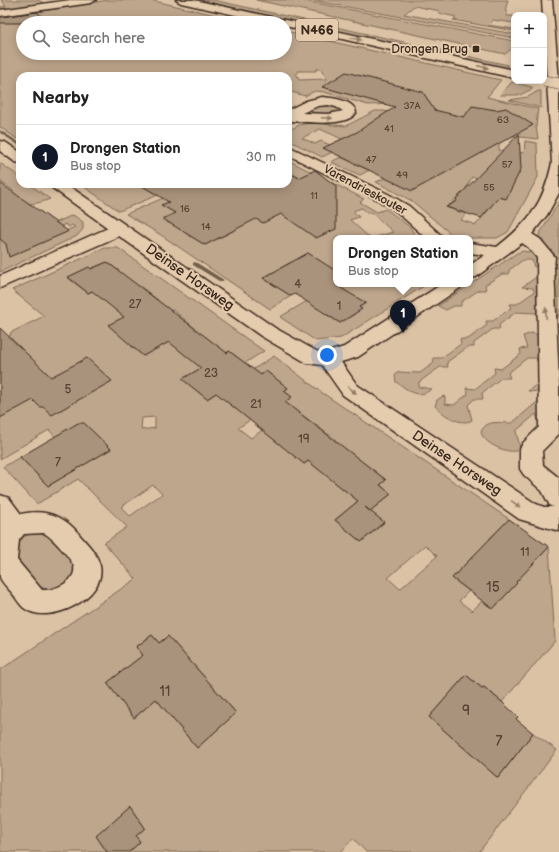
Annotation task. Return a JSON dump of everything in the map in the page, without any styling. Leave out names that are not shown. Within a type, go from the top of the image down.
[{"type":"main road","points":[[0,14],[91,0]]},
{"type":"main road","name":"N466","points":[[181,0],[258,16]]},
{"type":"main road","name":"N466","points":[[222,0],[289,16]]},
{"type":"main road","points":[[473,271],[500,252],[533,225],[548,202],[557,178],[559,163],[548,0]]},
{"type":"main road","name":"N466","points":[[292,17],[511,69]]},
{"type":"main road","name":"N466","points":[[292,23],[511,69]]},
{"type":"main road","points":[[547,71],[559,74]]},
{"type":"main road","points":[[547,82],[559,84]]},
{"type":"main road","points":[[0,145],[16,156]]},
{"type":"main road","name":"Varendrieskouter","points":[[292,152],[383,197],[403,209],[433,235]]},
{"type":"main road","name":"Deinse Horsweg","points":[[62,188],[268,332],[314,358],[328,359],[351,352],[449,287]]},
{"type":"main road","points":[[0,283],[120,229]]},
{"type":"main road","points":[[522,235],[534,243],[546,257],[545,275],[550,430],[531,449],[532,469],[550,484],[558,513]]},
{"type":"main road","points":[[473,248],[500,252]]},
{"type":"main road","name":"Deinse Horsweg","points":[[328,359],[350,390],[528,512],[544,516],[558,513]]},
{"type":"main road","points":[[0,505],[16,526]]},
{"type":"shaded area","points":[[1,0],[39,0],[43,3],[0,10],[0,7],[6,6]]},
{"type":"shaded area","points":[[108,0],[150,0],[220,16],[16,16],[16,60],[292,60],[292,33],[501,80],[487,97],[538,109],[536,127],[538,139],[458,130],[499,143],[499,150],[524,153],[525,141],[537,143],[538,177],[508,232],[497,238],[473,238],[473,235],[452,235],[412,201],[376,182],[385,178],[411,148],[360,175],[331,162],[341,157],[366,169],[389,158],[358,140],[322,157],[292,142],[292,129],[299,125],[309,123],[346,126],[375,111],[385,111],[447,128],[436,120],[425,95],[398,104],[368,105],[324,92],[315,91],[305,96],[292,92],[292,72],[16,72],[16,138],[0,127],[0,18]],"holes":[[[316,69],[321,69],[327,79],[299,80],[296,73],[298,73],[298,71],[316,71]],[[320,129],[342,139],[330,145],[321,141],[315,144],[302,138]],[[472,177],[512,186],[465,190]],[[456,198],[479,205],[491,207],[476,225],[461,220],[466,214],[448,208]]]},
{"type":"shaded area","points":[[195,0],[213,0],[286,16],[267,16]]},
{"type":"shaded area","points":[[256,0],[300,0],[511,40],[511,49],[505,54]]},
{"type":"shaded area","points":[[310,0],[508,0],[505,11],[507,12],[507,16],[511,16],[511,23],[493,20],[488,25],[511,29],[511,30],[453,20],[456,17],[438,13],[440,11],[414,6],[404,14],[511,33],[511,37]]},
{"type":"shaded area","points":[[292,17],[508,65],[506,69],[292,22]]},
{"type":"shaded area","points":[[511,83],[532,87],[532,89],[520,95],[500,95]]},
{"type":"shaded area","points":[[538,91],[541,91],[541,108],[509,100],[528,97]]},
{"type":"shaded area","points":[[320,103],[342,108],[344,112],[327,115],[311,111],[310,108]]},
{"type":"shaded area","points":[[292,162],[364,199],[360,202],[377,212],[386,209],[410,227],[415,235],[383,235],[393,232],[372,213],[367,212],[362,208],[355,210],[354,212],[359,217],[350,220],[367,235],[333,235],[333,272],[326,276],[291,262],[263,278],[291,296],[270,309],[161,235],[126,214],[187,188],[249,188],[276,190],[280,188],[292,188],[292,182],[300,178],[292,174]],"holes":[[[181,196],[224,199],[170,224],[162,219],[175,213],[162,205]],[[237,229],[205,245],[184,232]]]},
{"type":"shaded area","points":[[0,163],[16,174],[16,188],[35,188],[50,199],[30,204],[0,197],[14,191],[0,181]]},
{"type":"shaded area","points":[[86,188],[146,188],[158,195],[119,211]]},
{"type":"shaded area","points":[[559,202],[559,317],[553,316],[539,235]]},
{"type":"shaded area","points":[[73,215],[83,222],[83,229],[77,236],[0,272],[0,228],[66,231],[75,227],[72,225],[69,227],[65,224],[60,227],[55,223]]},
{"type":"shaded area","points":[[105,248],[118,248],[264,351],[245,363],[229,351],[183,379],[207,399],[274,356],[321,392],[509,519],[489,539],[530,567],[549,547],[555,641],[502,702],[484,687],[482,688],[466,675],[429,717],[498,778],[533,733],[557,750],[479,852],[366,852],[353,838],[341,852],[129,852],[140,842],[136,836],[145,828],[130,806],[97,836],[107,852],[0,852],[0,670],[136,579],[104,543],[127,527],[78,479],[37,504],[3,467],[20,457],[48,486],[111,449],[93,432],[66,448],[49,430],[0,459],[0,340],[11,335],[10,333],[44,316],[12,290]],"holes":[[[107,262],[119,271],[103,278],[109,283],[88,293],[68,278]],[[140,286],[158,300],[125,317],[120,296]],[[173,310],[195,328],[143,356],[131,346],[153,320]],[[266,371],[288,388],[284,391],[292,397],[266,415],[274,422],[251,438],[238,428],[253,418],[241,408],[237,410],[227,402],[252,380]],[[301,414],[336,440],[304,464],[292,420]],[[155,417],[155,428],[141,430],[142,418]],[[358,459],[386,480],[380,485],[391,494],[370,511],[384,523],[361,542],[335,520],[358,501],[331,479]],[[153,485],[162,494],[130,516],[121,507]],[[425,545],[437,556],[400,589],[388,578]],[[476,553],[517,583],[493,609],[482,601],[472,611],[459,601],[469,591],[452,578]],[[152,635],[159,643],[168,636],[236,713],[197,748],[156,699],[134,718],[107,683],[143,655],[136,647]]]},
{"type":"shaded area","points":[[523,251],[533,253],[537,256],[539,264],[534,267],[532,260],[523,260],[509,270],[509,274],[502,274],[485,285],[486,290],[479,290],[461,302],[461,306],[454,306],[446,310],[438,306],[466,287],[473,287],[473,283],[517,253]]},
{"type":"shaded area","points":[[537,278],[539,311],[536,313],[516,312],[499,325],[500,329],[493,329],[474,343],[474,347],[468,347],[447,362],[448,367],[440,367],[419,382],[419,387],[432,389],[427,392],[422,394],[413,393],[396,382],[395,376],[398,372],[420,373],[434,363],[433,358],[441,358],[461,344],[460,339],[468,339],[487,325],[486,321],[493,321],[511,308],[509,304],[517,304],[534,292],[533,288],[522,287]]},
{"type":"shaded area","points":[[333,286],[333,287],[422,287],[341,338],[316,341],[280,317]],"holes":[[[365,303],[352,312],[355,314],[340,323],[325,314]]]},
{"type":"shaded area","points":[[532,333],[541,336],[539,367],[536,358],[527,358],[508,373],[510,378],[501,378],[482,393],[483,399],[474,399],[468,405],[472,420],[468,422],[457,421],[442,413],[435,406],[437,400],[443,396],[445,397],[445,404],[454,405],[468,394],[466,388],[475,389],[495,373],[494,368],[501,369],[521,354],[520,349],[527,348],[523,336]]},
{"type":"shaded area","points":[[541,381],[545,383],[546,422],[542,429],[536,414],[516,431],[520,448],[516,451],[501,449],[486,440],[481,432],[486,425],[490,423],[512,423],[542,398],[540,392],[528,391]]},
{"type":"shaded area","points":[[42,532],[50,535],[75,565],[74,574],[70,580],[63,586],[54,589],[44,589],[38,585],[15,555],[21,540],[26,535]]},
{"type":"building","points":[[37,12],[41,16],[16,16],[16,23],[0,23],[0,17]]},
{"type":"building","points":[[346,72],[423,92],[434,110],[464,117],[472,106],[496,110],[506,108],[533,125],[412,191],[323,148],[357,132],[395,107],[322,87]]},
{"type":"building","points":[[519,134],[521,169],[506,199],[499,197],[481,218],[446,207],[457,201],[456,199]]},
{"type":"building","points":[[315,170],[336,186],[336,229],[316,238],[281,214],[263,223],[256,219],[205,245],[163,219],[175,213],[161,205],[169,202],[146,188],[292,188],[292,174],[299,178]]},
{"type":"building","points":[[0,183],[68,231],[9,257],[6,244],[0,239]]},
{"type":"building","points":[[308,253],[333,269],[333,287],[339,287],[366,303],[359,307],[362,309],[340,323],[295,294],[291,296],[263,278]]},
{"type":"building","points":[[107,262],[227,353],[229,351],[261,375],[266,371],[288,388],[284,391],[292,397],[285,402],[386,480],[380,485],[391,494],[370,511],[384,522],[361,542],[335,520],[358,501],[308,461],[304,464],[216,393],[207,399],[182,379],[201,368],[169,342],[143,356],[108,325],[124,317],[92,291],[88,293],[68,277],[89,267],[91,269]]},
{"type":"building","points":[[0,328],[51,377],[87,358],[112,381],[52,415],[33,400],[0,418]]},
{"type":"building","points":[[78,423],[84,423],[111,449],[48,486],[20,457]]},
{"type":"building","points":[[509,519],[549,547],[493,609],[452,578]]},
{"type":"building","points":[[152,635],[159,643],[168,636],[236,713],[197,748],[156,699],[134,718],[107,683],[143,655],[136,647]]},
{"type":"building","points":[[466,675],[482,688],[484,687],[502,702],[518,717],[516,719],[533,733],[498,778],[429,717]]},
{"type":"building","points":[[130,806],[145,828],[136,836],[140,842],[129,852],[107,852],[96,836]]},
{"type":"waterway","points":[[0,131],[16,142]]},
{"type":"waterway","points":[[195,264],[221,280]]},
{"type":"place","name":"Drongen Brug","points":[[476,49]]},
{"type":"place","name":"Drongen Station","points":[[403,333]]}]
